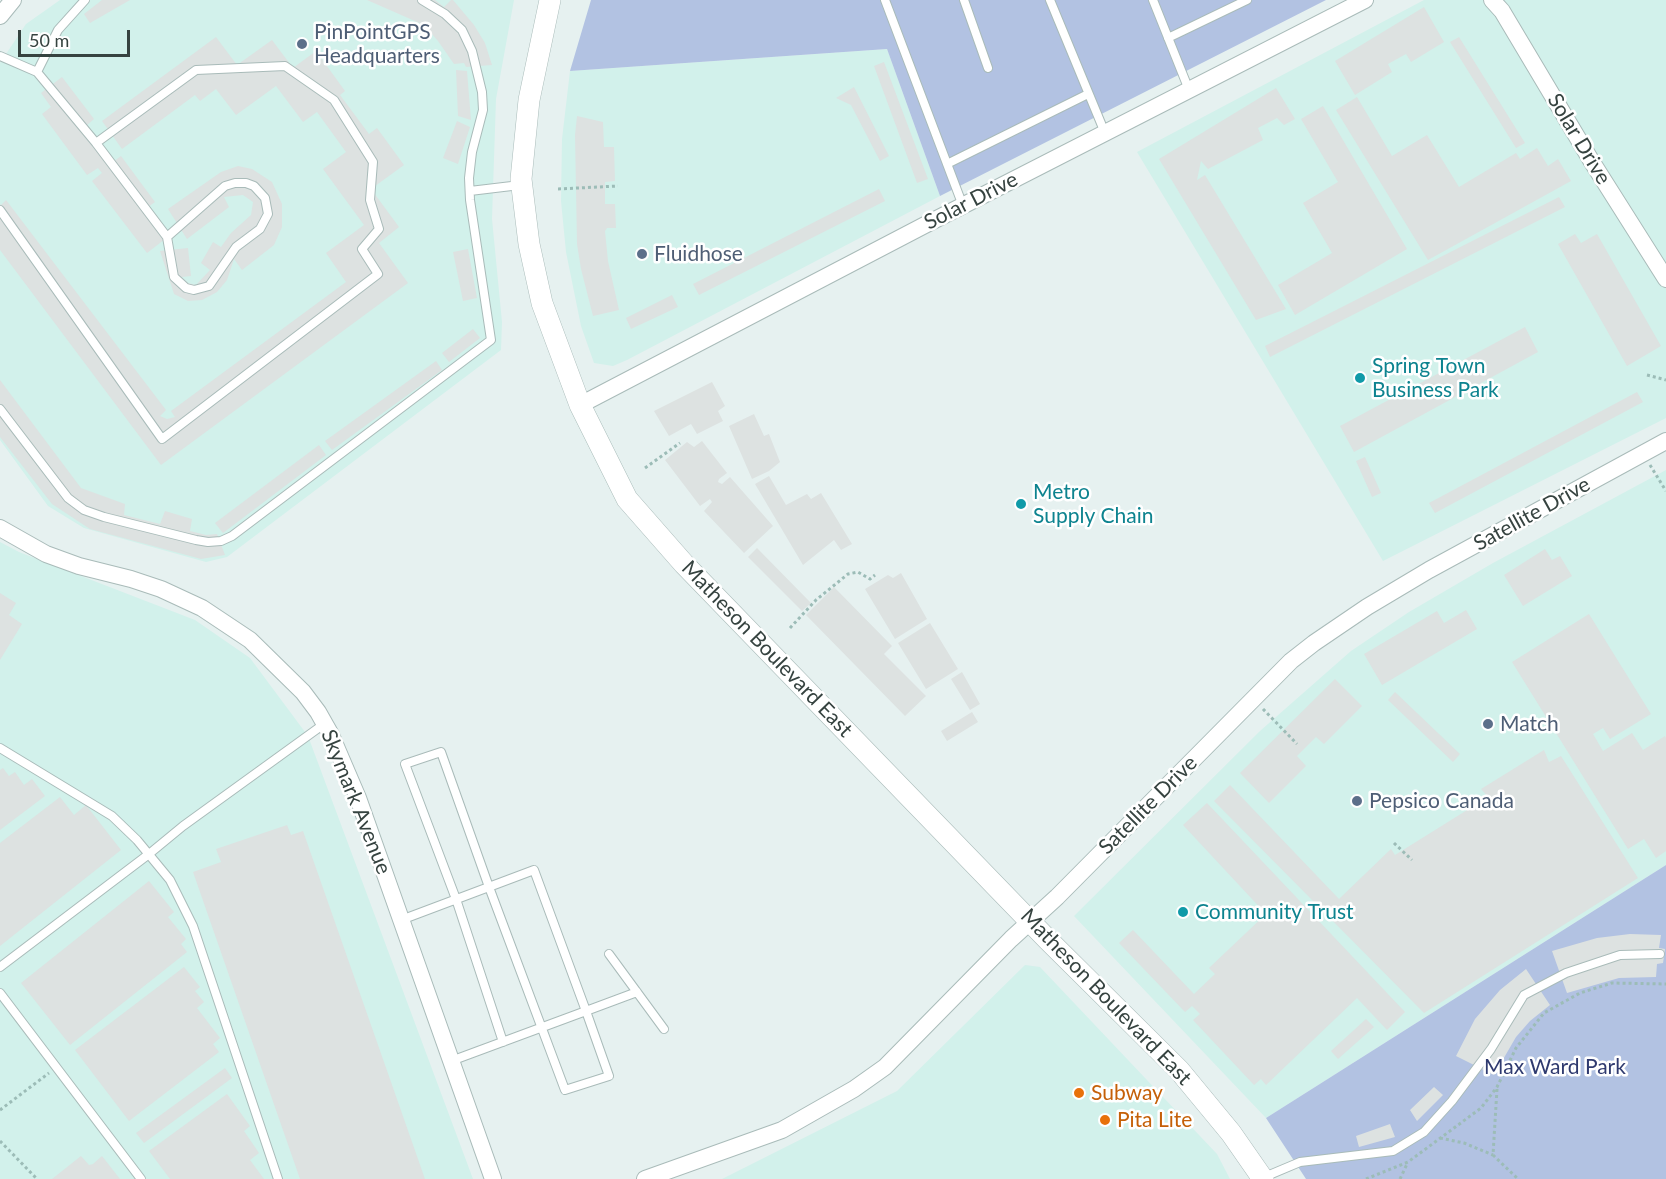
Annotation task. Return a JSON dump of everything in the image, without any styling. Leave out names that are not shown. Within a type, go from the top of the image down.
[{"type":"street","points":[[0,16],[13,0]]},
{"type":"street","name":"Matheson Boulevard East","points":[[550,0],[529,100],[522,185],[529,244],[542,303],[580,405],[627,499],[684,564],[1048,940],[1179,1070],[1231,1133],[1262,1179]]},
{"type":"street","name":"Solar Drive","points":[[580,405],[1365,0]]},
{"type":"street","name":"Solar Drive","points":[[1492,0],[1502,11],[1592,162],[1666,279]]},
{"type":"street","name":"Satellite Drive","points":[[645,1179],[782,1130],[854,1089],[885,1067],[1291,661],[1367,608],[1429,570],[1666,441]]},
{"type":"street","name":"Skymark Avenue","points":[[0,528],[46,554],[161,589],[202,608],[250,640],[303,692],[324,724],[358,798],[493,1179]]},
{"type":"lane","points":[[37,72],[58,30],[85,0]]},
{"type":"lane","points":[[0,409],[68,498],[84,510],[208,542],[221,541],[232,536],[491,340],[469,177],[472,152],[483,110],[482,92],[472,51],[462,30],[445,14],[422,0]]},
{"type":"lane","points":[[885,0],[963,206]]},
{"type":"lane","points":[[964,0],[988,68]]},
{"type":"lane","points":[[1050,0],[1105,133]]},
{"type":"lane","points":[[1153,0],[1189,90]]},
{"type":"lane","points":[[1168,38],[1232,4],[1247,0]]},
{"type":"lane","points":[[0,56],[37,72],[96,143],[167,237],[174,277],[186,288],[202,290],[209,286],[237,248],[260,229],[268,214],[265,198],[254,186],[246,183],[225,186],[167,237]]},
{"type":"lane","points":[[0,210],[162,439],[378,274],[362,249],[379,229],[370,200],[373,162],[334,100],[285,66],[196,70],[96,143]]},
{"type":"lane","points":[[947,164],[1088,94]]},
{"type":"lane","points":[[470,191],[522,185]]},
{"type":"lane","points":[[0,967],[183,826],[324,724]]},
{"type":"lane","points":[[0,748],[111,816],[149,854],[170,880],[193,926],[279,1179]]},
{"type":"lane","points":[[401,920],[456,899],[489,887],[534,870],[609,1076],[565,1090],[489,887],[441,752],[405,764],[456,899],[503,1042]]},
{"type":"lane","points":[[609,954],[664,1029]]},
{"type":"lane","points":[[1262,1179],[1300,1162],[1394,1151],[1424,1132],[1452,1101],[1491,1050],[1524,995],[1566,973],[1620,955],[1660,954]]},
{"type":"lane","points":[[451,1061],[637,992]]},
{"type":"lane","points":[[0,993],[141,1179]]},
{"type":"path","points":[[558,189],[618,186]]},
{"type":"path","points":[[1647,375],[1666,380]]},
{"type":"path","points":[[645,468],[680,443]]},
{"type":"path","points":[[1643,453],[1666,492]]},
{"type":"path","points":[[790,628],[816,600],[849,574],[858,572],[870,579],[875,575]]},
{"type":"path","points":[[1252,699],[1297,744]]},
{"type":"path","points":[[1394,843],[1412,860]]},
{"type":"path","points":[[1366,1179],[1408,1162],[1481,1108],[1497,1087],[1516,1048],[1544,1013],[1580,993],[1612,983],[1666,984]]},
{"type":"path","points":[[0,1110],[56,1068]]},
{"type":"path","points":[[1493,1155],[1497,1087]]},
{"type":"path","points":[[1440,1138],[1464,1143],[1493,1155],[1518,1179]]},
{"type":"path","points":[[0,1141],[37,1179]]},
{"type":"path","points":[[1400,1179],[1408,1162]]},
{"type":"shaded area","points":[[60,0],[514,0],[496,99],[492,219],[502,322],[501,350],[227,557],[206,562],[84,528],[48,506],[0,440],[0,63],[26,24]]},
{"type":"shaded area","points":[[102,0],[130,0],[90,23],[84,14]]},
{"type":"shaded area","points":[[367,0],[435,0],[444,7],[453,0],[474,25],[485,43],[492,65],[466,67],[464,63],[454,64],[424,25]]},
{"type":"shaded area","points":[[1424,0],[1666,0],[1666,418],[1383,561],[1137,152]]},
{"type":"shaded area","points":[[1424,7],[1444,42],[1411,62],[1406,54],[1388,64],[1392,72],[1355,95],[1335,61]]},
{"type":"shaded area","points":[[216,37],[237,65],[272,40],[293,68],[316,51],[345,91],[340,95],[369,134],[377,128],[404,165],[371,189],[399,227],[379,243],[408,283],[161,465],[0,250],[0,204],[6,200],[166,410],[160,416],[167,419],[175,417],[171,411],[346,282],[326,253],[364,225],[323,169],[346,152],[317,112],[303,122],[276,86],[236,115],[216,89],[200,101],[195,95],[122,149],[102,121]]},
{"type":"shaded area","points":[[1459,37],[1525,143],[1516,148],[1450,42]]},
{"type":"shaded area","points":[[887,49],[940,196],[627,360],[613,366],[594,363],[581,326],[566,252],[561,201],[562,139],[570,71]]},
{"type":"shaded area","points":[[884,62],[928,179],[917,183],[874,66]]},
{"type":"shaded area","points":[[456,70],[467,71],[471,120],[458,116]]},
{"type":"shaded area","points":[[62,77],[94,119],[86,126],[113,162],[121,156],[155,202],[148,207],[169,236],[147,253],[92,181],[102,173],[98,168],[87,175],[42,114],[51,107],[41,93]]},
{"type":"shaded area","points":[[854,87],[889,156],[880,161],[851,105],[836,98]]},
{"type":"shaded area","points":[[1276,88],[1295,119],[1284,125],[1277,118],[1258,128],[1263,140],[1208,169],[1201,161],[1197,180],[1205,175],[1286,309],[1256,320],[1159,159]]},
{"type":"shaded area","points":[[1357,97],[1392,156],[1427,135],[1459,187],[1516,153],[1520,159],[1537,148],[1548,166],[1558,159],[1571,181],[1428,260],[1336,110]]},
{"type":"shaded area","points":[[1323,106],[1407,249],[1295,315],[1278,285],[1332,253],[1303,203],[1338,182],[1301,119]]},
{"type":"shaded area","points":[[577,116],[603,122],[604,147],[614,147],[615,181],[605,182],[605,204],[615,204],[616,228],[607,228],[605,231],[608,261],[619,310],[593,316],[577,244],[575,135]]},
{"type":"shaded area","points":[[457,121],[470,127],[458,164],[443,158]]},
{"type":"shaded area","points":[[238,166],[252,169],[272,182],[282,204],[282,227],[274,245],[242,270],[234,259],[227,280],[217,292],[202,300],[188,301],[174,294],[160,251],[188,248],[191,276],[182,277],[188,283],[196,285],[210,270],[201,263],[213,242],[221,247],[231,233],[251,215],[253,202],[243,195],[224,197],[229,207],[187,239],[168,209],[221,172]]},
{"type":"shaded area","points":[[879,189],[885,201],[699,295],[693,284]]},
{"type":"shaded area","points":[[1559,197],[1565,207],[1270,357],[1265,346]]},
{"type":"shaded area","points":[[1575,234],[1581,243],[1597,234],[1661,346],[1627,366],[1558,244]]},
{"type":"shaded area","points":[[468,249],[477,298],[463,301],[453,252]]},
{"type":"shaded area","points":[[672,295],[678,307],[631,329],[626,318]]},
{"type":"shaded area","points":[[1525,327],[1538,352],[1354,452],[1340,426]]},
{"type":"shaded area","points":[[473,329],[480,338],[449,362],[442,353]]},
{"type":"shaded area","points":[[436,361],[442,370],[332,450],[325,441]]},
{"type":"shaded area","points":[[0,380],[81,488],[125,504],[124,515],[160,524],[165,511],[192,519],[190,531],[206,535],[217,534],[225,555],[201,559],[90,529],[52,504],[0,437]]},
{"type":"shaded area","points":[[712,382],[725,406],[718,411],[723,421],[697,434],[691,424],[669,436],[654,411]]},
{"type":"shaded area","points":[[1637,392],[1643,402],[1435,513],[1429,503]]},
{"type":"shaded area","points":[[754,414],[764,436],[769,434],[780,462],[769,471],[752,479],[729,426]]},
{"type":"shaded area","points":[[702,441],[727,473],[718,482],[722,484],[730,477],[773,526],[744,553],[704,511],[712,502],[710,499],[700,506],[665,460],[687,442],[694,447]]},
{"type":"shaded area","points":[[319,445],[326,455],[223,533],[215,523]]},
{"type":"shaded area","points":[[1365,457],[1381,493],[1372,497],[1356,461]]},
{"type":"shaded area","points":[[1666,470],[1666,865],[1266,1118],[1074,916],[1260,731],[1351,651],[1409,612],[1493,563]]},
{"type":"shaded area","points":[[769,476],[786,505],[807,494],[811,499],[821,493],[852,544],[841,550],[834,540],[803,565],[755,484]]},
{"type":"shaded area","points":[[0,542],[19,552],[195,620],[250,658],[308,736],[473,1179],[0,1179]]},
{"type":"shaded area","points":[[757,548],[811,603],[802,611],[748,557]]},
{"type":"shaded area","points":[[1545,549],[1552,560],[1560,556],[1572,576],[1523,606],[1504,575]]},
{"type":"shaded area","points":[[901,573],[927,619],[895,639],[865,589],[888,575],[893,578]]},
{"type":"shaded area","points":[[834,587],[892,646],[884,654],[926,696],[905,716],[806,615]]},
{"type":"shaded area","points":[[0,593],[16,603],[9,615],[22,624],[0,660]]},
{"type":"shaded area","points":[[1466,610],[1477,629],[1382,685],[1364,654],[1437,611],[1444,623]]},
{"type":"shaded area","points":[[1589,614],[1651,714],[1610,739],[1603,728],[1593,734],[1603,751],[1632,733],[1643,750],[1665,736],[1666,738],[1666,851],[1656,858],[1644,839],[1628,849],[1512,662]]},
{"type":"shaded area","points":[[930,623],[958,669],[926,689],[898,643]]},
{"type":"shaded area","points":[[962,672],[980,704],[970,710],[951,679]]},
{"type":"shaded area","points":[[1335,679],[1362,706],[1324,744],[1316,737],[1297,756],[1306,766],[1269,803],[1240,773]]},
{"type":"shaded area","points":[[1395,692],[1460,754],[1453,762],[1388,700]]},
{"type":"shaded area","points":[[972,712],[978,722],[947,741],[941,731]]},
{"type":"shaded area","points":[[1544,750],[1549,762],[1561,756],[1638,878],[1424,1013],[1214,801],[1230,785],[1339,899],[1391,849],[1395,855],[1488,797],[1481,789]]},
{"type":"shaded area","points":[[3,768],[9,776],[15,772],[24,785],[32,779],[45,796],[0,830],[0,770]]},
{"type":"shaded area","points":[[60,797],[74,815],[86,805],[121,850],[0,946],[0,843]]},
{"type":"shaded area","points":[[1207,803],[1405,1012],[1387,1030],[1357,998],[1266,1085],[1261,1079],[1254,1085],[1193,1020],[1200,1014],[1192,1006],[1185,1012],[1119,943],[1133,930],[1194,994],[1215,974],[1209,968],[1266,914],[1183,825]]},
{"type":"shaded area","points":[[287,825],[291,835],[303,831],[425,1179],[300,1179],[193,872],[221,862],[216,849]]},
{"type":"shaded area","points":[[149,881],[174,912],[168,917],[186,939],[181,944],[187,952],[70,1045],[21,983]]},
{"type":"shaded area","points":[[1630,934],[1661,935],[1659,948],[1665,949],[1663,963],[1657,964],[1656,977],[1619,978],[1567,993],[1552,951],[1597,938]]},
{"type":"shaded area","points":[[1025,965],[1040,967],[1217,1154],[1230,1179],[722,1179],[897,1091]]},
{"type":"shaded area","points":[[184,967],[200,987],[195,991],[204,1002],[197,1008],[220,1038],[213,1044],[219,1052],[129,1121],[75,1050]]},
{"type":"shaded area","points":[[1526,969],[1550,1005],[1530,1021],[1516,1037],[1494,1075],[1456,1056],[1475,1019],[1500,990]]},
{"type":"shaded area","points":[[1366,1019],[1374,1027],[1338,1059],[1331,1051]]},
{"type":"shaded area","points":[[225,1068],[232,1078],[144,1143],[136,1133]]},
{"type":"shaded area","points":[[1434,1087],[1443,1095],[1417,1121],[1410,1110]]},
{"type":"shaded area","points":[[227,1094],[250,1126],[244,1131],[259,1153],[250,1160],[264,1179],[170,1179],[149,1151]]},
{"type":"shaded area","points":[[1390,1124],[1395,1137],[1359,1147],[1356,1136]]},
{"type":"shaded area","points":[[81,1156],[89,1165],[102,1156],[120,1179],[52,1179]]},
{"type":"green space","points":[[591,0],[1326,0],[940,196],[887,49],[570,71]]},
{"type":"green space","name":"Max Ward Park","points":[[1666,865],[1666,1179],[1306,1179],[1266,1118]]},
{"type":"place","name":"PinPointGPS Headquarters","points":[[302,44]]},
{"type":"place","name":"Fluidhose","points":[[642,254]]},
{"type":"place","name":"Spring Town Business Park","points":[[1360,378]]},
{"type":"place","name":"Metro Supply Chain","points":[[1021,504]]},
{"type":"place","name":"Match","points":[[1488,724]]},
{"type":"place","name":"Pepsico Canada","points":[[1357,801]]},
{"type":"place","name":"Community Trust","points":[[1183,912]]},
{"type":"place","name":"Subway","points":[[1079,1093]]},
{"type":"place","name":"Pita Lite","points":[[1105,1120]]}]
